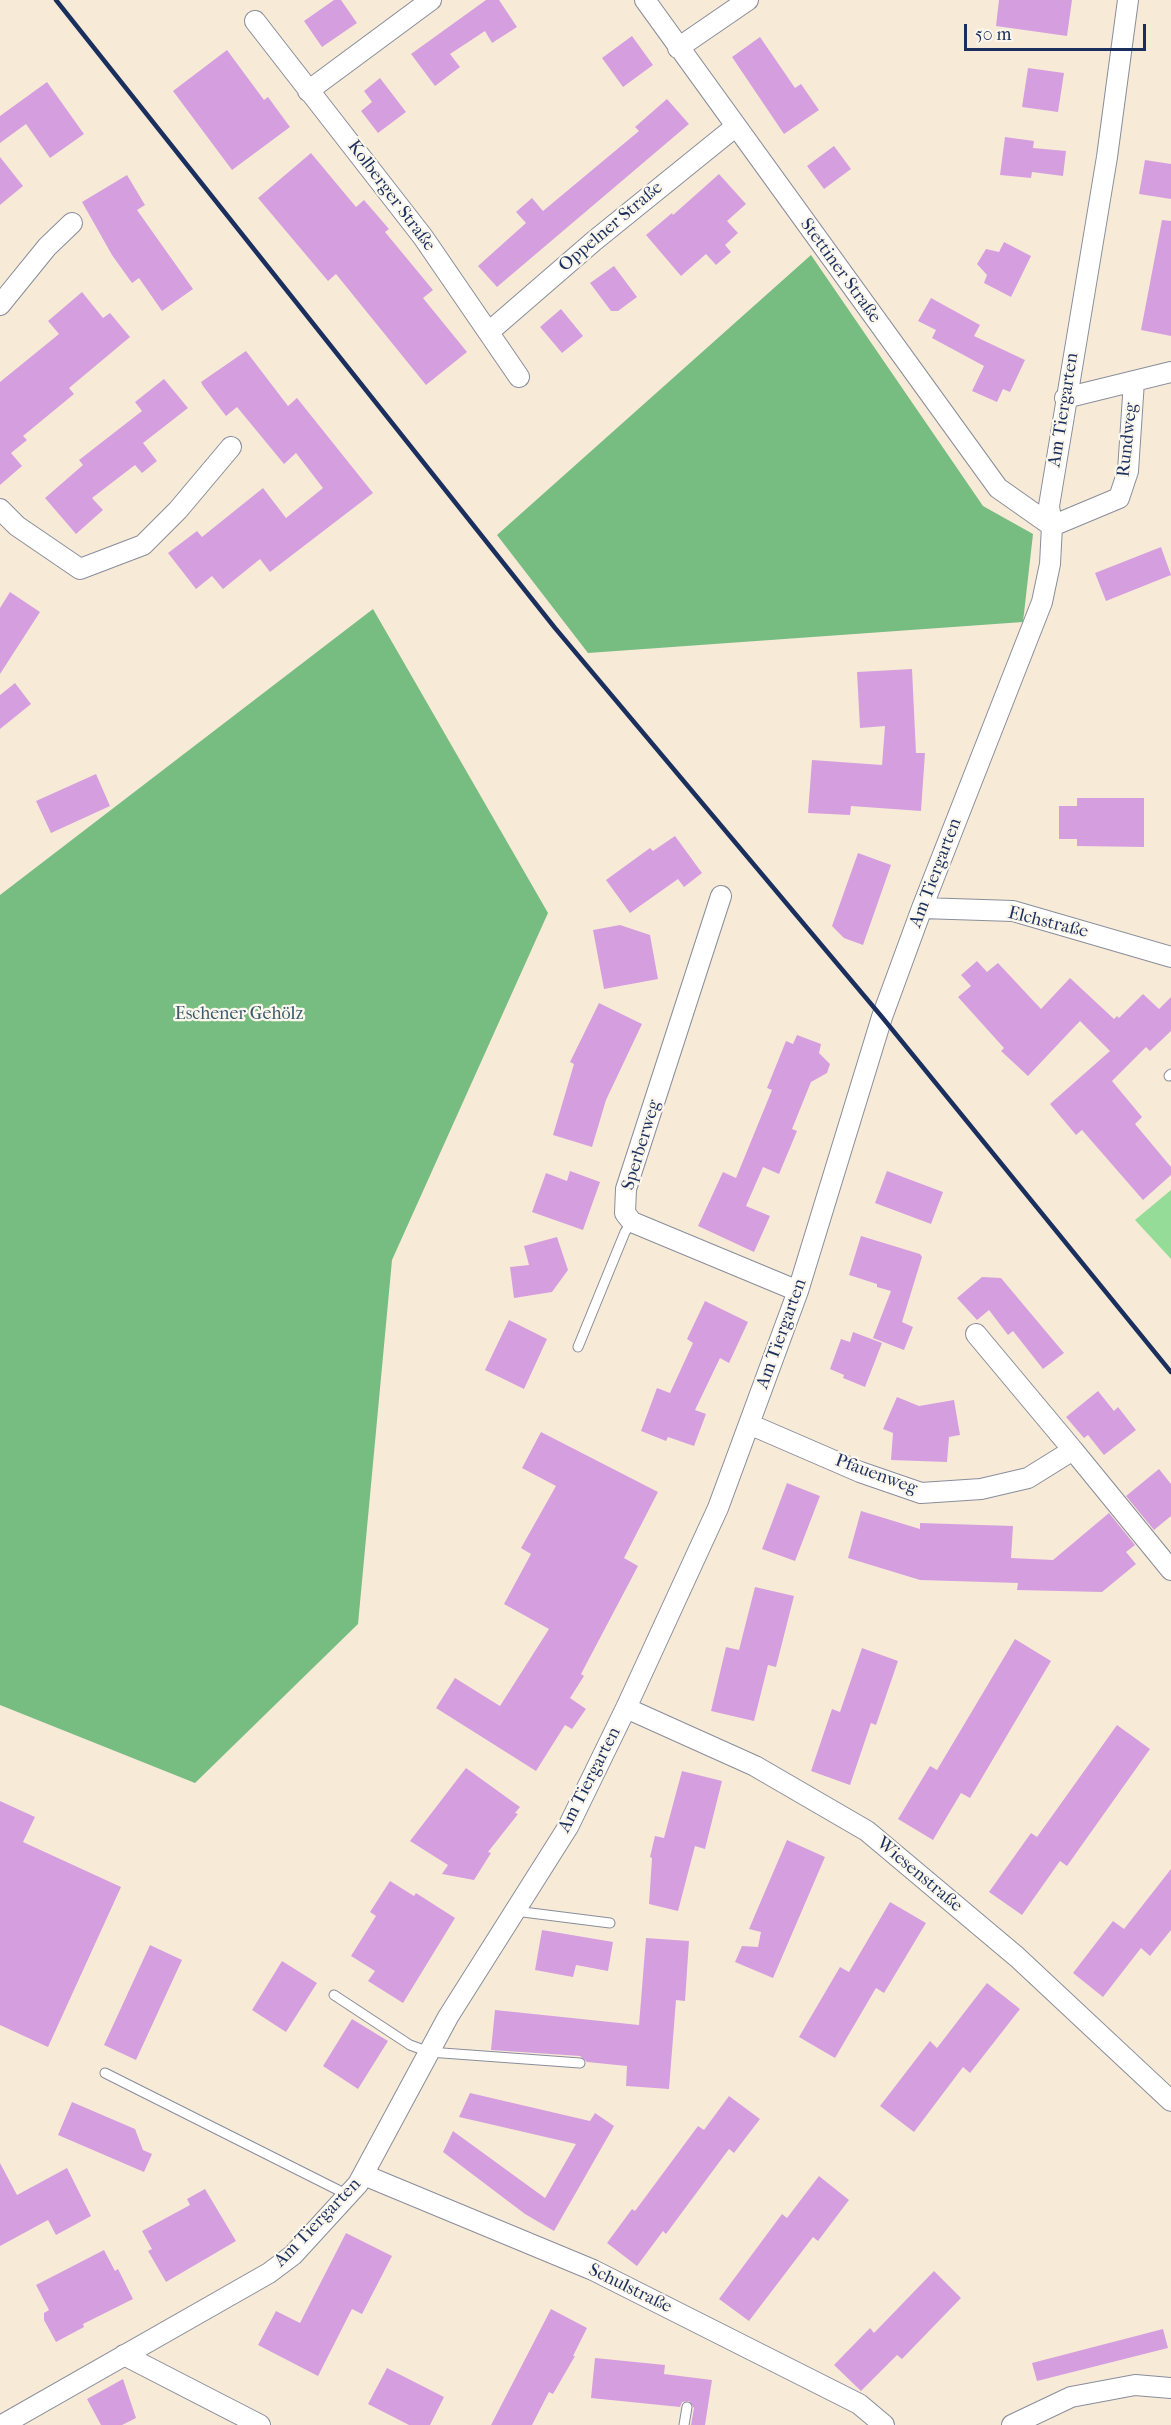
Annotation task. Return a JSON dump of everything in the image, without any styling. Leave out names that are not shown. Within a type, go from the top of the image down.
[{"type":"street","points":[[308,91],[431,0]]},
{"type":"street","name":"Stettiner Straße","points":[[645,0],[998,488],[1052,526]]},
{"type":"street","points":[[678,48],[748,0]]},
{"type":"street","name":"Am Tiergarten","points":[[2,2425],[268,2273],[293,2254],[348,2195],[364,2175],[448,2017],[568,1827],[626,1708],[718,1508],[798,1291],[879,1027],[922,908],[1042,602],[1050,564],[1052,526],[1049,506],[1065,398],[1107,157],[1128,0]]},
{"type":"street","name":"Kolberger Straße","points":[[255,21],[423,237],[519,377]]},
{"type":"street","name":"Oppelner Straße","points":[[490,332],[586,248],[735,127]]},
{"type":"street","points":[[0,305],[47,247],[72,223]]},
{"type":"street","points":[[1065,398],[1171,372]]},
{"type":"street","name":"Rundweg","points":[[1052,526],[1119,498],[1128,471],[1134,381]]},
{"type":"street","points":[[0,509],[17,526],[80,569],[144,545],[178,510],[231,447]]},
{"type":"street","name":"Sperberweg","points":[[632,1222],[625,1213],[626,1189],[721,896]]},
{"type":"street","name":"Elchstraße","points":[[922,908],[1013,911],[1171,957]]},
{"type":"street","points":[[632,1222],[798,1291]]},
{"type":"street","points":[[976,1334],[1171,1570]]},
{"type":"street","name":"Pfauenweg","points":[[749,1424],[860,1472],[921,1493],[981,1489],[1028,1478],[1072,1450]]},
{"type":"street","name":"Wiesenstraße","points":[[626,1708],[755,1766],[867,1831],[1017,1957],[1171,2101]]},
{"type":"street","name":"Schulstraße","points":[[364,2175],[593,2270],[859,2404],[884,2425]]},
{"type":"street","points":[[124,2355],[260,2425]]},
{"type":"street","points":[[1012,2425],[1071,2397],[1135,2385],[1171,2388]]},
{"type":"lane","points":[[578,1347],[625,1232],[632,1222]]},
{"type":"lane","points":[[515,1911],[610,1923]]},
{"type":"lane","points":[[333,1995],[410,2045],[429,2052],[580,2063]]},
{"type":"lane","points":[[105,2073],[348,2195]]},
{"type":"lane","points":[[684,2425],[687,2407]]},
{"type":"green space","points":[[811,255],[983,506],[1033,534],[1023,622],[588,653],[497,535]]},
{"type":"green space","name":"Eschener Gehölz","points":[[373,609],[548,913],[392,1260],[358,1624],[195,1783],[0,1705],[0,895]]},
{"type":"green space","points":[[1171,1190],[1171,1259],[1135,1220]]},
{"type":"building","points":[[334,0],[341,0],[357,23],[322,47],[304,21]]},
{"type":"building","points":[[486,0],[499,0],[517,27],[492,43],[485,31],[450,54],[460,67],[435,86],[411,54]]},
{"type":"building","points":[[999,0],[1072,0],[1067,36],[996,26]]},
{"type":"building","points":[[632,36],[653,65],[623,87],[602,58]]},
{"type":"building","points":[[760,37],[795,88],[801,84],[819,110],[784,134],[732,57]]},
{"type":"building","points":[[227,50],[264,100],[268,97],[290,127],[232,170],[173,91]]},
{"type":"building","points":[[1028,68],[1064,73],[1058,112],[1022,107]]},
{"type":"building","points":[[380,78],[406,112],[378,133],[361,111],[372,102],[364,91]]},
{"type":"building","points":[[47,82],[84,134],[50,158],[26,124],[0,143],[0,116]]},
{"type":"building","points":[[667,99],[689,124],[497,287],[478,266],[526,223],[516,212],[532,198],[543,211],[639,131],[635,127]]},
{"type":"building","points":[[1005,137],[1034,141],[1033,148],[1066,151],[1063,176],[1032,172],[1031,178],[1000,175]]},
{"type":"building","points":[[834,146],[851,169],[824,189],[807,166]]},
{"type":"building","points":[[311,153],[356,207],[364,200],[389,229],[385,232],[433,290],[423,298],[467,352],[426,385],[336,274],[328,281],[258,198]]},
{"type":"building","points":[[0,157],[23,186],[0,205]]},
{"type":"building","points":[[1145,160],[1171,164],[1171,199],[1139,194]]},
{"type":"building","points":[[719,174],[746,204],[727,221],[738,233],[725,245],[731,252],[716,265],[706,254],[681,276],[646,235],[672,213],[673,215]]},
{"type":"building","points":[[127,175],[145,205],[137,210],[193,289],[162,311],[139,278],[132,283],[112,255],[82,202]]},
{"type":"building","points":[[1162,220],[1171,221],[1171,336],[1141,330]]},
{"type":"building","points":[[1004,242],[1031,256],[1011,297],[984,283],[987,275],[977,264],[986,249],[999,252]]},
{"type":"building","points":[[614,266],[637,297],[618,311],[611,311],[590,283]]},
{"type":"building","points":[[82,292],[103,318],[110,313],[130,337],[69,388],[74,394],[23,436],[27,440],[11,453],[22,466],[0,485],[0,382],[59,334],[48,321]]},
{"type":"building","points":[[931,298],[980,325],[974,336],[1025,360],[1010,392],[1003,389],[997,402],[972,391],[984,366],[932,338],[936,330],[918,321]]},
{"type":"building","points":[[561,309],[583,336],[562,353],[540,327]]},
{"type":"building","points":[[246,351],[288,406],[297,398],[373,493],[270,572],[260,559],[223,589],[212,576],[196,589],[168,553],[197,531],[202,537],[263,488],[286,518],[323,488],[296,453],[284,464],[237,407],[226,416],[203,386],[201,382]]},
{"type":"building","points":[[164,379],[188,408],[143,443],[157,461],[142,473],[135,465],[92,498],[103,510],[76,534],[45,498],[83,465],[79,460],[142,411],[135,402]]},
{"type":"building","points":[[1161,547],[1171,575],[1106,601],[1095,573]]},
{"type":"building","points":[[10,592],[40,612],[0,674],[0,608]]},
{"type":"building","points":[[912,669],[916,753],[925,753],[921,811],[851,806],[850,815],[808,813],[812,760],[882,765],[885,726],[860,728],[857,672]]},
{"type":"building","points":[[15,683],[31,704],[0,729],[0,695]]},
{"type":"building","points":[[96,774],[110,806],[51,833],[36,801]]},
{"type":"building","points":[[1077,798],[1144,798],[1144,847],[1077,846],[1077,839],[1059,839],[1059,806],[1077,806]]},
{"type":"building","points":[[675,836],[702,873],[684,887],[678,879],[630,913],[606,880],[650,848],[653,851]]},
{"type":"building","points":[[858,853],[891,865],[863,945],[844,938],[832,926]]},
{"type":"building","points":[[620,925],[650,935],[658,979],[604,989],[593,930]]},
{"type":"building","points":[[977,961],[987,972],[998,963],[1041,1009],[1070,978],[1114,1019],[1117,1016],[1119,1018],[1143,994],[1159,1009],[1171,997],[1171,1031],[1150,1051],[1146,1047],[1112,1081],[1142,1117],[1135,1124],[1171,1167],[1171,1175],[1143,1200],[1082,1130],[1076,1135],[1050,1104],[1110,1051],[1080,1021],[1028,1076],[1001,1051],[1004,1048],[958,997],[971,986],[961,975]]},
{"type":"building","points":[[599,1003],[642,1024],[606,1100],[592,1147],[553,1135],[574,1064],[570,1062]]},
{"type":"building","points":[[797,1035],[821,1044],[819,1053],[830,1064],[827,1073],[811,1082],[792,1129],[797,1131],[779,1174],[763,1167],[746,1206],[770,1216],[754,1252],[698,1226],[723,1172],[736,1178],[772,1090],[767,1088],[786,1041],[793,1044]]},
{"type":"building","points":[[570,1171],[600,1182],[583,1230],[532,1212],[546,1173],[567,1181]]},
{"type":"building","points":[[887,1171],[943,1192],[931,1224],[875,1203]]},
{"type":"building","points":[[861,1236],[920,1254],[922,1257],[902,1322],[913,1327],[904,1350],[873,1338],[891,1291],[849,1275]]},
{"type":"building","points":[[557,1237],[568,1270],[552,1292],[514,1298],[510,1267],[529,1265],[524,1246]]},
{"type":"building","points":[[982,1277],[1001,1278],[1064,1353],[1043,1369],[1013,1331],[1008,1335],[989,1310],[977,1320],[957,1298]]},
{"type":"building","points":[[705,1301],[748,1322],[729,1363],[720,1358],[695,1410],[706,1414],[694,1446],[668,1437],[666,1441],[641,1431],[657,1388],[670,1393],[693,1343],[687,1339]]},
{"type":"building","points":[[509,1320],[547,1339],[524,1389],[485,1370]]},
{"type":"building","points":[[853,1332],[882,1343],[865,1387],[843,1378],[844,1375],[830,1369],[841,1339],[850,1342]]},
{"type":"building","points":[[1098,1391],[1114,1411],[1118,1407],[1136,1430],[1104,1455],[1088,1435],[1084,1438],[1066,1417]]},
{"type":"building","points":[[897,1397],[919,1406],[954,1400],[960,1435],[949,1437],[947,1462],[891,1460],[893,1433],[883,1429]]},
{"type":"building","points":[[541,1432],[658,1492],[624,1558],[638,1566],[581,1674],[584,1676],[570,1698],[586,1709],[572,1729],[565,1725],[536,1771],[436,1708],[455,1678],[500,1706],[549,1629],[504,1604],[531,1554],[521,1548],[556,1486],[522,1468]]},
{"type":"building","points":[[1159,1469],[1171,1484],[1171,1516],[1154,1530],[1126,1496]]},
{"type":"building","points":[[787,1483],[820,1496],[795,1561],[762,1549]]},
{"type":"building","points":[[861,1511],[920,1529],[920,1523],[1013,1526],[1011,1558],[1053,1560],[1109,1513],[1135,1545],[1126,1552],[1136,1564],[1102,1592],[1017,1590],[1018,1583],[920,1580],[848,1558]]},
{"type":"building","points":[[755,1587],[794,1596],[776,1667],[768,1665],[754,1721],[711,1711],[726,1647],[739,1650]]},
{"type":"building","points":[[1015,1639],[1051,1661],[970,1798],[961,1793],[933,1840],[898,1819],[930,1766],[937,1770]]},
{"type":"building","points":[[862,1648],[898,1661],[876,1725],[871,1723],[850,1785],[811,1771],[832,1709],[840,1712]]},
{"type":"building","points":[[1117,1725],[1150,1749],[1067,1866],[1060,1861],[1022,1915],[989,1892],[1031,1833],[1037,1837]]},
{"type":"building","points":[[466,1768],[520,1807],[515,1813],[518,1814],[488,1852],[491,1853],[474,1880],[442,1874],[448,1865],[410,1841]]},
{"type":"building","points":[[682,1771],[722,1781],[705,1849],[695,1846],[678,1911],[649,1904],[652,1858],[650,1857],[655,1836],[664,1838]]},
{"type":"building","points":[[0,1801],[35,1817],[23,1842],[121,1887],[48,2047],[0,2025]]},
{"type":"building","points":[[787,1840],[825,1857],[773,1978],[735,1962],[742,1946],[758,1947],[761,1932],[749,1929]]},
{"type":"building","points":[[1171,1869],[1171,1930],[1150,1956],[1141,1948],[1103,1997],[1073,1973],[1113,1921],[1124,1929]]},
{"type":"building","points":[[390,1881],[414,1896],[416,1893],[455,1918],[403,2003],[368,1981],[375,1971],[351,1956],[376,1916],[370,1912]]},
{"type":"building","points":[[890,1902],[926,1923],[884,1993],[876,1988],[835,2058],[799,2037],[840,1967],[849,1972]]},
{"type":"building","points":[[542,1930],[613,1942],[608,1971],[576,1965],[573,1977],[535,1970]]},
{"type":"building","points":[[646,1938],[689,1941],[685,2001],[676,2000],[669,2089],[626,2086],[627,2066],[587,2062],[580,2056],[491,2050],[495,2010],[639,2025]]},
{"type":"building","points":[[150,1945],[182,1960],[136,2060],[104,2045]]},
{"type":"building","points":[[282,1961],[317,1983],[286,2032],[252,2010]]},
{"type":"building","points":[[987,1983],[1020,2009],[970,2073],[963,2067],[914,2132],[880,2106],[930,2041],[937,2048]]},
{"type":"building","points":[[352,2019],[388,2041],[358,2089],[323,2066]]},
{"type":"building","points":[[470,2093],[590,2121],[595,2113],[614,2126],[554,2231],[525,2214],[443,2152],[453,2131],[545,2198],[576,2144],[459,2117]]},
{"type":"building","points":[[729,2096],[760,2119],[734,2153],[729,2149],[666,2234],[663,2231],[637,2266],[607,2243],[632,2209],[635,2211],[698,2126],[704,2130]]},
{"type":"building","points":[[72,2102],[135,2129],[143,2150],[152,2154],[144,2172],[58,2135]]},
{"type":"building","points":[[0,2163],[17,2195],[67,2168],[91,2216],[56,2235],[48,2220],[0,2246]]},
{"type":"building","points":[[819,2176],[849,2200],[818,2241],[813,2237],[749,2321],[719,2299],[782,2214],[787,2218]]},
{"type":"building","points":[[205,2189],[236,2241],[166,2282],[148,2251],[152,2249],[142,2231],[190,2205],[187,2199]]},
{"type":"building","points":[[346,2233],[392,2256],[362,2314],[352,2309],[318,2376],[258,2345],[276,2311],[300,2323]]},
{"type":"building","points":[[104,2250],[115,2271],[118,2269],[133,2299],[83,2324],[84,2327],[56,2342],[44,2320],[44,2313],[49,2310],[36,2285]]},
{"type":"building","points":[[934,2271],[961,2298],[902,2359],[897,2355],[861,2391],[834,2365],[870,2328],[874,2333]]},
{"type":"building","points":[[551,2309],[587,2328],[573,2356],[575,2356],[553,2394],[549,2392],[532,2425],[491,2425]]},
{"type":"building","points":[[1163,2329],[1168,2348],[1037,2381],[1032,2363]]},
{"type":"building","points":[[595,2358],[665,2365],[664,2374],[712,2380],[705,2425],[691,2425],[694,2408],[689,2401],[682,2402],[680,2407],[591,2398]]},
{"type":"building","points":[[387,2368],[444,2397],[430,2425],[409,2425],[368,2404]]},
{"type":"building","points":[[123,2379],[136,2418],[122,2425],[101,2425],[87,2399]]},
{"type":"railway","points":[[56,0],[555,628],[882,1017],[1171,1372]]}]
